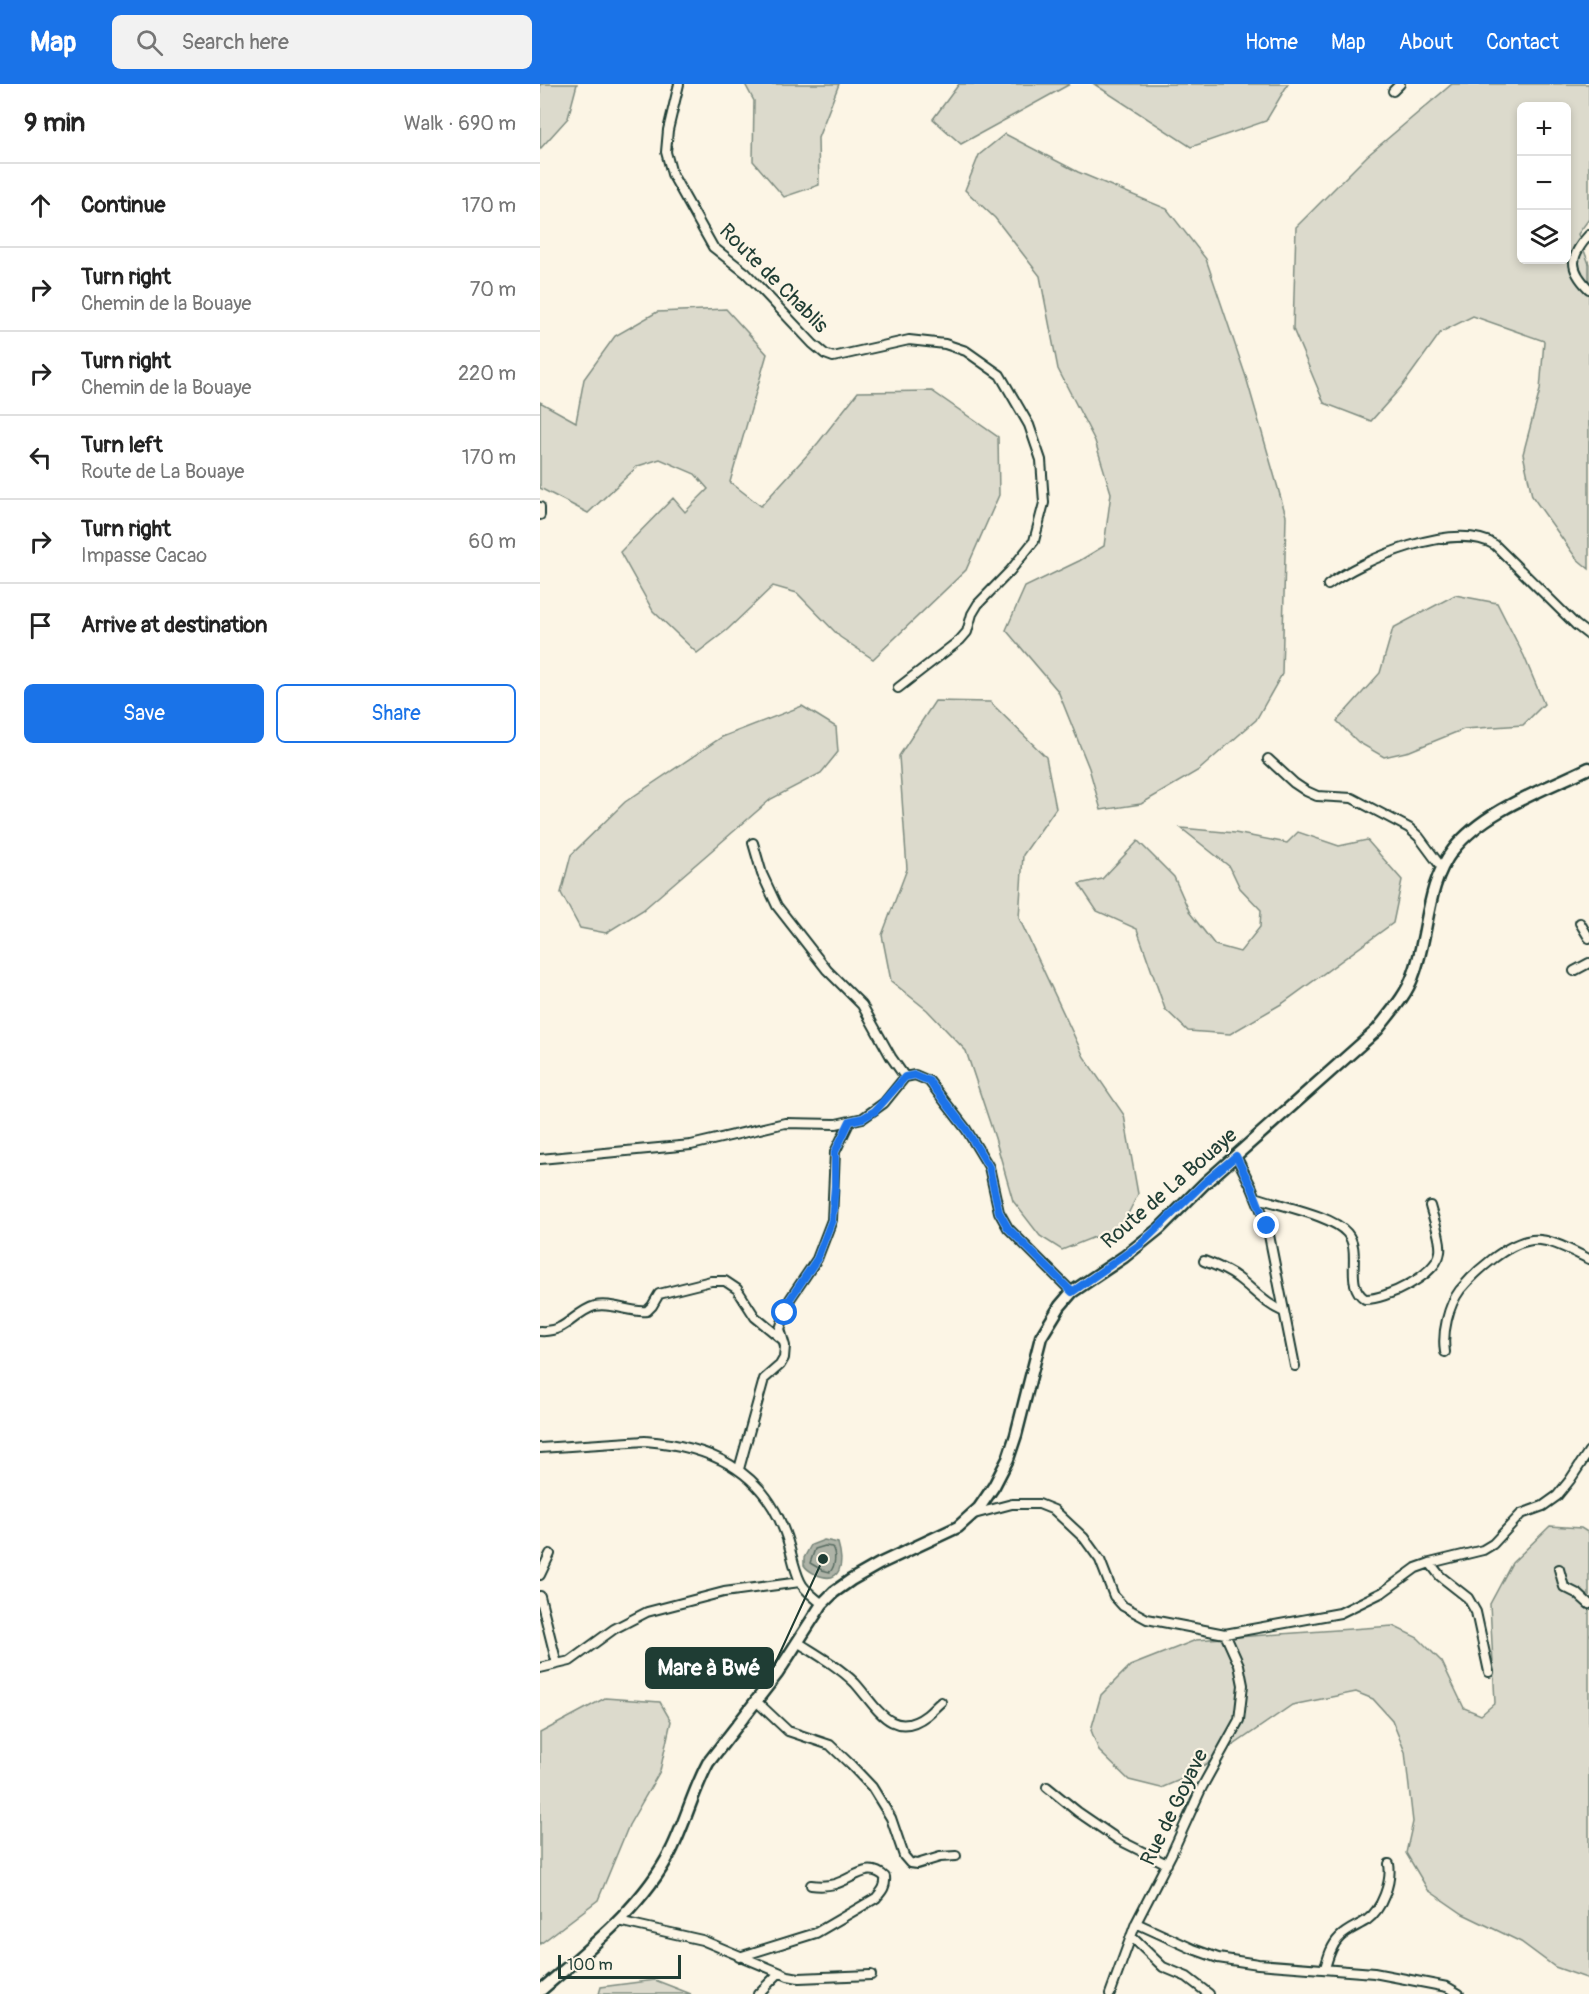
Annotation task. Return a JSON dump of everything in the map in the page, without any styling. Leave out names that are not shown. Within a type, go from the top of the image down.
[{"type":"main road","name":"Route de La Bouaye","points":[[540,1991],[618,1921],[657,1874],[670,1852],[699,1779],[708,1763],[799,1643],[822,1604],[851,1580],[958,1527],[973,1515],[994,1486],[1008,1459],[1024,1407],[1041,1337],[1060,1306],[1072,1292],[1142,1243],[1204,1183],[1377,1030],[1412,979],[1420,954],[1432,894],[1442,868],[1452,851],[1469,833],[1509,805],[1589,768]]},
{"type":"street","name":"Route de Chablis","points":[[679,84],[668,130],[666,152],[672,174],[713,247],[746,273],[825,354],[833,357],[909,340],[945,344],[966,351],[1000,375],[1029,425],[1041,460],[1044,503],[1034,541],[1010,571],[978,604],[972,614],[968,632],[898,688]]},
{"type":"street","points":[[1393,91],[1400,84]]},
{"type":"street","points":[[1589,236],[1575,254],[1573,266],[1577,277],[1589,289]]},
{"type":"street","points":[[540,507],[540,515]]},
{"type":"street","points":[[1328,585],[1340,576],[1387,553],[1419,543],[1451,537],[1486,540],[1495,545],[1589,635]]},
{"type":"street","points":[[1268,759],[1306,791],[1317,796],[1352,798],[1409,828],[1419,837],[1442,868]]},
{"type":"street","points":[[753,843],[762,874],[777,906],[827,970],[862,1005],[905,1077]]},
{"type":"street","points":[[1580,923],[1589,938]]},
{"type":"street","points":[[1574,971],[1589,963]]},
{"type":"street","points":[[540,1159],[691,1145],[784,1123],[836,1124],[850,1121],[863,1118],[875,1111],[905,1077],[915,1075],[929,1081],[989,1167],[999,1212],[1008,1228],[1072,1292]]},
{"type":"street","points":[[739,1469],[764,1379],[784,1358],[785,1346],[780,1329],[790,1299],[817,1259],[832,1220],[835,1152],[850,1121]]},
{"type":"street","points":[[1236,1156],[1267,1226],[1294,1366]]},
{"type":"street","points":[[1256,1197],[1314,1215],[1346,1231],[1351,1238],[1354,1251],[1354,1280],[1357,1291],[1365,1299],[1376,1299],[1392,1294],[1425,1274],[1440,1254],[1430,1206]]},
{"type":"street","points":[[1445,1352],[1446,1320],[1459,1291],[1493,1258],[1512,1246],[1534,1239],[1566,1248],[1589,1259]]},
{"type":"street","points":[[1204,1261],[1235,1276],[1256,1296],[1273,1308],[1284,1312]]},
{"type":"street","points":[[540,1331],[548,1332],[562,1327],[598,1305],[647,1311],[659,1294],[711,1281],[725,1281],[737,1289],[755,1317],[784,1340]]},
{"type":"street","points":[[540,1448],[660,1442],[697,1450],[739,1469],[757,1484],[770,1501],[785,1534],[800,1582],[822,1604]]},
{"type":"street","points":[[973,1515],[1012,1504],[1039,1504],[1054,1510],[1084,1538],[1100,1560],[1114,1596],[1122,1606],[1147,1618],[1225,1634],[1340,1613],[1383,1592],[1416,1568],[1474,1553],[1493,1544],[1521,1514],[1543,1506],[1557,1496],[1589,1451]]},
{"type":"street","points":[[540,1575],[550,1554]]},
{"type":"street","points":[[1430,1563],[1440,1576],[1468,1598],[1476,1612],[1489,1672]]},
{"type":"street","points":[[1560,1569],[1564,1587],[1578,1594],[1589,1604]]},
{"type":"street","points":[[540,1668],[570,1661],[614,1629],[647,1612],[724,1592],[800,1582]]},
{"type":"street","points":[[540,1596],[557,1664]]},
{"type":"street","name":"Rue de Goyave","points":[[1110,1994],[1136,1923],[1167,1864],[1202,1787],[1239,1720],[1243,1685],[1239,1665],[1225,1634]]},
{"type":"street","points":[[799,1643],[839,1669],[855,1683],[876,1710],[890,1722],[903,1725],[919,1720],[929,1714],[940,1702]]},
{"type":"street","points":[[755,1700],[788,1731],[830,1745],[872,1787],[891,1818],[904,1856],[910,1863],[916,1864],[940,1857],[956,1856]]},
{"type":"street","points":[[1047,1787],[1119,1840],[1167,1864]]},
{"type":"street","points":[[1325,1968],[1332,1947],[1339,1937],[1376,1911],[1389,1882],[1391,1873],[1389,1864]]},
{"type":"street","points":[[739,1957],[816,1933],[876,1898],[886,1884],[885,1877],[874,1870],[866,1870],[837,1883],[811,1885]]},
{"type":"street","points":[[618,1921],[702,1940],[739,1957],[799,1978],[871,1975]]},
{"type":"street","points":[[1136,1923],[1218,1958],[1258,1964],[1325,1968],[1394,1976],[1447,1987],[1459,1994]]},
{"type":"street","points":[[1131,1936],[1163,1967],[1187,1977],[1209,1994]]},
{"type":"street","points":[[758,1994],[779,1972]]},
{"type":"shaded area","points":[[540,84],[577,84],[568,118],[540,149]]},
{"type":"shaded area","points":[[745,84],[839,84],[818,138],[819,185],[784,197],[753,161],[754,101]]},
{"type":"shaded area","points":[[959,84],[1070,84],[961,144],[933,119]]},
{"type":"shaded area","points":[[1094,84],[1288,84],[1266,121],[1191,147]]},
{"type":"shaded area","points":[[1452,84],[1589,84],[1589,219],[1578,234],[1589,264],[1589,569],[1576,558],[1532,496],[1523,454],[1540,390],[1544,341],[1473,316],[1441,332],[1403,385],[1371,421],[1324,403],[1293,329],[1296,227],[1367,156]]},
{"type":"shaded area","points":[[1005,134],[1078,172],[1167,209],[1206,259],[1246,377],[1286,516],[1282,674],[1256,720],[1199,770],[1141,804],[1101,810],[1089,768],[1058,691],[1006,630],[1025,587],[1104,546],[1111,493],[1095,441],[1058,369],[1040,276],[995,218],[965,190],[979,155]]},
{"type":"shaded area","points":[[726,309],[767,354],[730,482],[761,506],[818,443],[858,392],[932,391],[998,437],[999,495],[966,570],[873,659],[840,637],[797,593],[773,586],[727,630],[697,653],[653,611],[620,552],[673,498],[685,512],[708,489],[695,474],[660,459],[638,466],[588,513],[540,488],[540,402],[576,422],[584,379],[615,336],[657,312]]},
{"type":"shaded area","points":[[1455,595],[1497,603],[1524,656],[1544,704],[1523,725],[1464,729],[1410,751],[1384,757],[1358,742],[1337,721],[1380,673],[1393,628]]},
{"type":"shaded area","points":[[935,701],[990,702],[1046,757],[1056,808],[1023,855],[1019,918],[1084,1057],[1124,1115],[1138,1194],[1122,1226],[1062,1250],[1040,1236],[1013,1201],[966,1051],[927,1010],[891,981],[882,935],[907,869],[899,756]]},
{"type":"shaded area","points":[[802,706],[836,727],[838,752],[821,773],[771,799],[643,910],[606,933],[580,928],[561,893],[571,855],[625,802],[722,737]]},
{"type":"shaded area","points":[[1181,828],[1235,833],[1287,843],[1298,832],[1339,846],[1367,840],[1402,880],[1393,923],[1283,1003],[1230,1034],[1188,1031],[1165,1009],[1137,929],[1097,911],[1079,884],[1102,879],[1138,841],[1174,877],[1190,913],[1215,945],[1240,952],[1260,927],[1261,910],[1240,888],[1230,867]]},
{"type":"shaded area","points":[[1550,1526],[1581,1528],[1589,1533],[1589,1979],[1555,1967],[1521,1942],[1463,1914],[1428,1890],[1406,1853],[1413,1822],[1405,1752],[1392,1720],[1373,1699],[1356,1692],[1292,1705],[1187,1777],[1161,1788],[1129,1780],[1099,1751],[1091,1730],[1101,1695],[1130,1666],[1196,1640],[1393,1626],[1418,1638],[1442,1662],[1464,1708],[1481,1715],[1495,1703],[1490,1604],[1512,1563]]},
{"type":"shaded area","points":[[605,1698],[660,1702],[671,1721],[660,1771],[629,1825],[598,1900],[540,1944],[540,1733]]},
{"type":"shaded area","points":[[655,1980],[691,1994],[599,1994],[601,1987]]},
{"type":"water","points":[[824,1540],[838,1543],[840,1551],[839,1570],[831,1577],[815,1574],[804,1565],[804,1558],[811,1545]]},
{"type":"place","name":"Mare à Bwé","points":[[823,1559]]},
{"type":"route","points":[[785,1313],[790,1299],[817,1259],[832,1220],[835,1152],[850,1121],[863,1118],[875,1111],[905,1077],[915,1075],[929,1081],[966,1129],[989,1167],[999,1212],[1008,1228],[1072,1292],[1142,1243],[1204,1183],[1236,1156],[1267,1226]]}]
